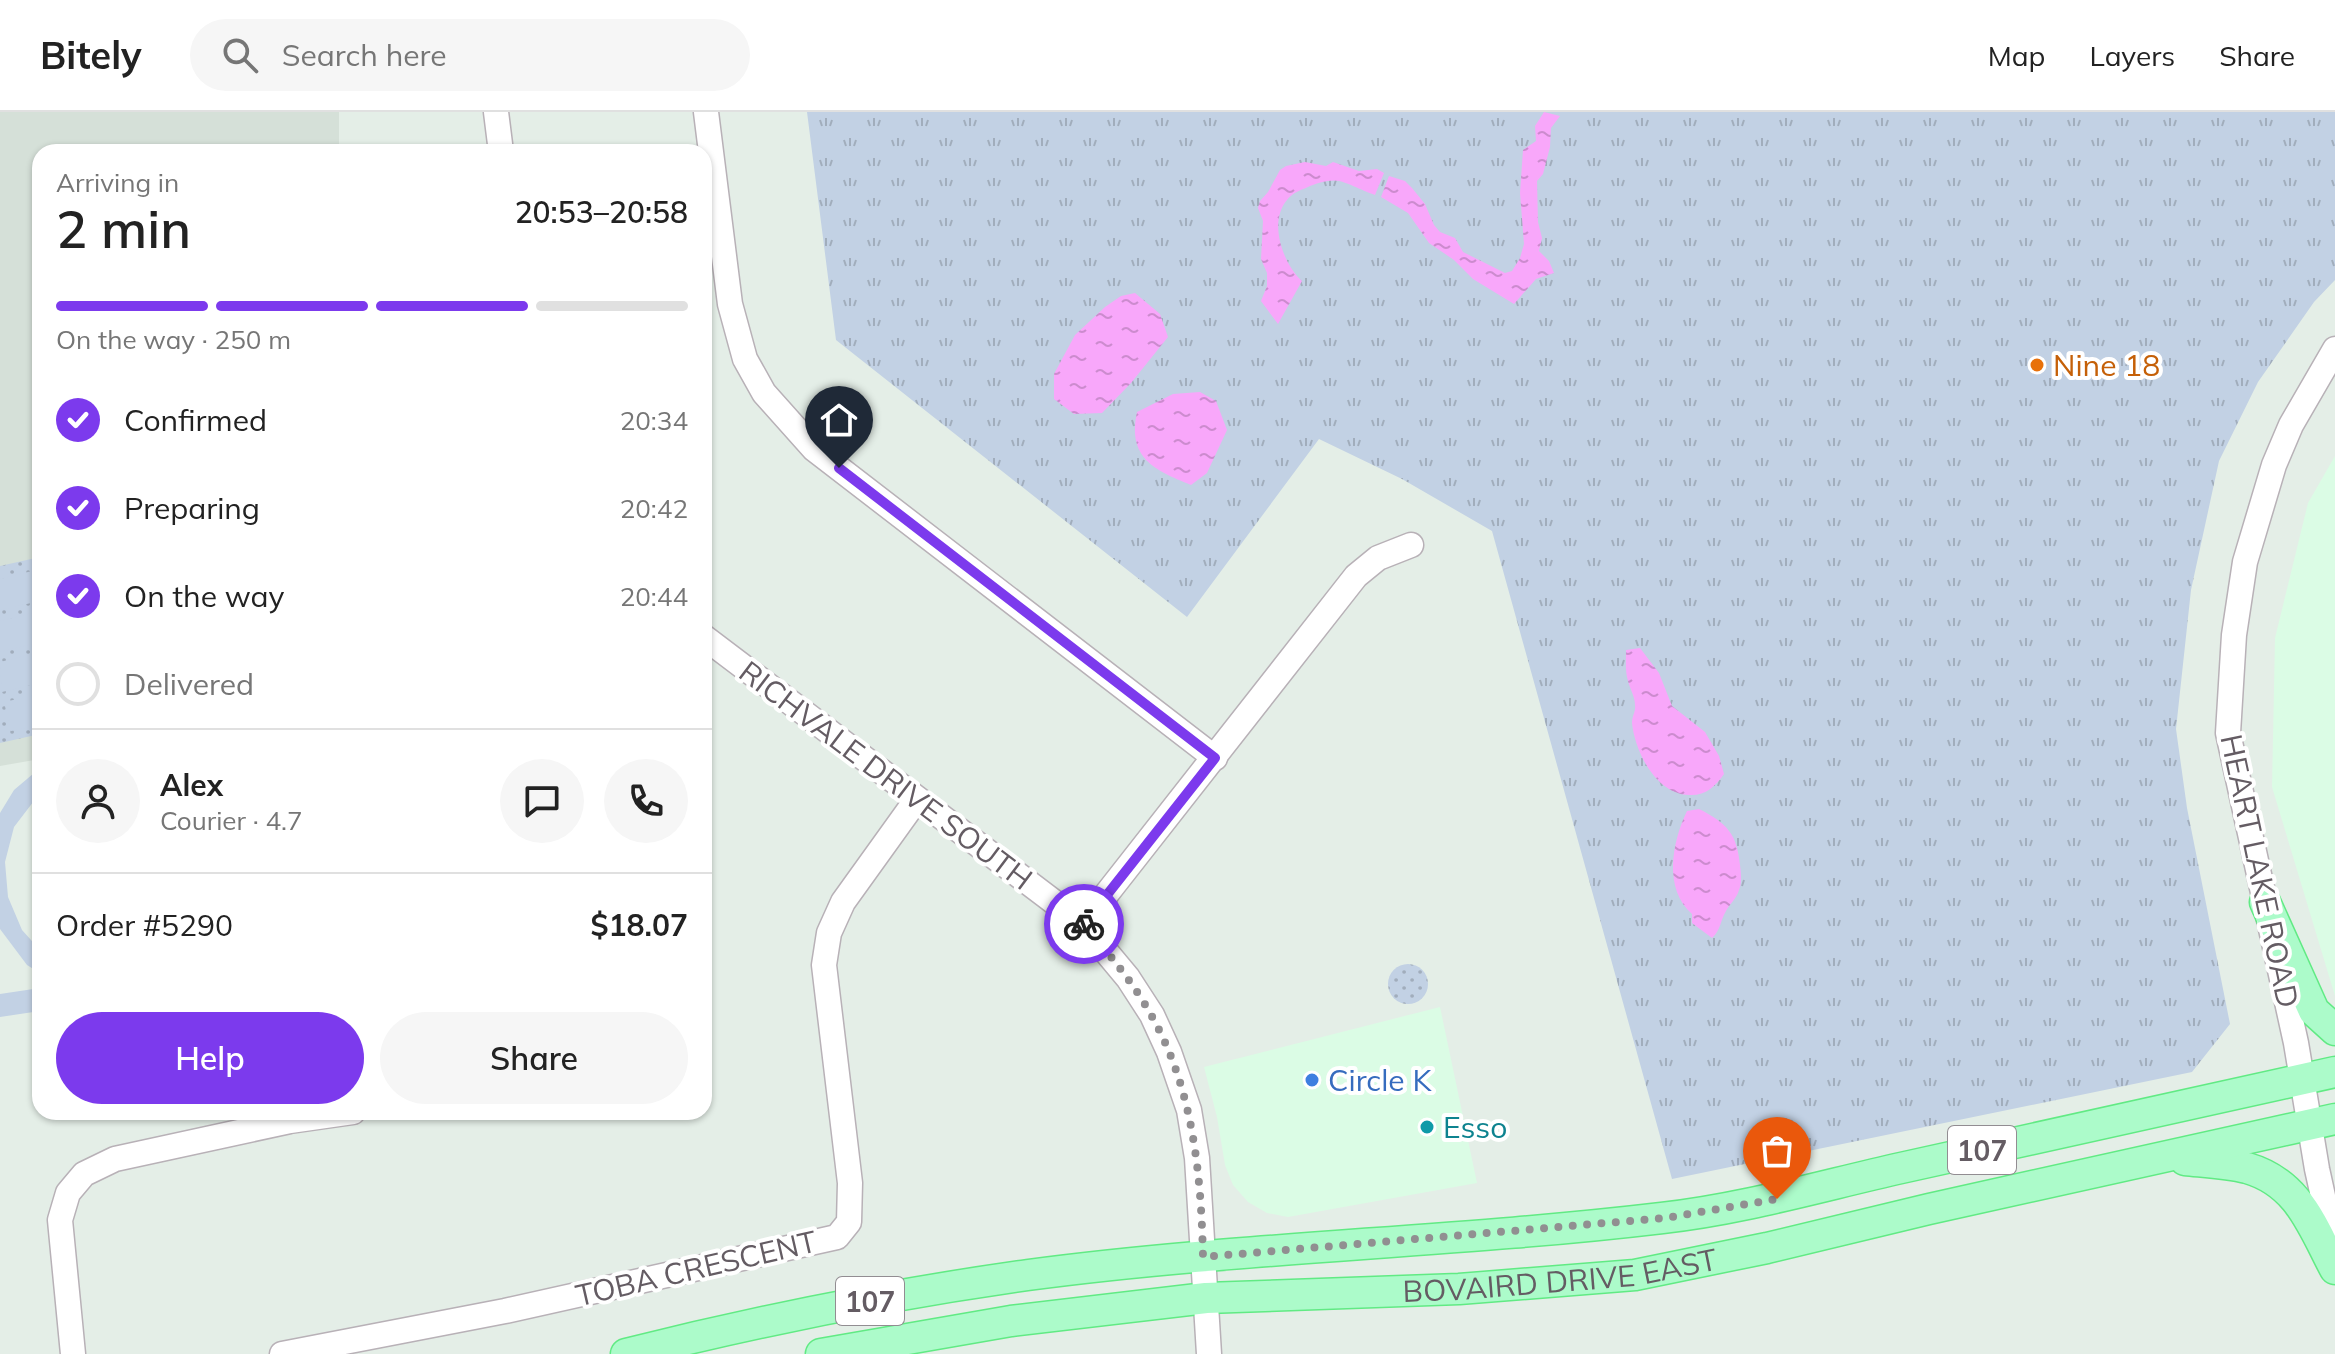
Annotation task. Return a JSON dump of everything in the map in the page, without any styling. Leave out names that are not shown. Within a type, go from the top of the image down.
[{"type":"main road","points":[[2265,902],[2314,1011],[2335,1030]]},
{"type":"main road","name":"BOVAIRD DRIVE EAST","points":[[626,1354],[757,1322],[1029,1275],[1703,1212],[1777,1199],[1893,1170],[2335,1072]]},
{"type":"main road","name":"BOVAIRD DRIVE EAST","points":[[821,1354],[1011,1321],[1206,1298],[1459,1289],[1635,1275],[2322,1122]]},
{"type":"main road","points":[[2163,1157],[2244,1167],[2281,1184],[2297,1199],[2335,1269]]},
{"type":"street","points":[[496,112],[500,144]]},
{"type":"street","points":[[706,112],[710,144]]},
{"type":"street","points":[[712,160],[730,304],[745,359],[764,393],[814,449],[1215,758]]},
{"type":"street","name":"HEART LAKE ROAD","points":[[2335,349],[2291,425],[2274,465],[2245,562],[2234,635],[2228,733],[2302,1079],[2322,1122],[2335,1251]]},
{"type":"street","points":[[1083,924],[1356,576],[1378,558],[1411,545]]},
{"type":"street","name":"RICHVALE DRIVE SOUTH","points":[[712,643],[1083,924],[1128,978],[1152,1015],[1169,1052],[1189,1110],[1197,1158],[1209,1354]]},
{"type":"street","name":"TOBA CRESCENT","points":[[282,1354],[520,1308],[837,1237],[849,1222],[850,1183],[824,965],[829,933],[843,902],[917,799]]},
{"type":"street","points":[[73,1354],[60,1220],[68,1193],[84,1174],[115,1159],[297,1120]]},
{"type":"shaded area","points":[[0,112],[339,112],[339,144],[32,144],[32,760],[0,766]]},
{"type":"shaded area","points":[[2335,456],[2335,996],[2272,787],[2275,638],[2308,503]]},
{"type":"shaded area","points":[[1440,1007],[1477,1183],[1288,1217],[1267,1213],[1248,1202],[1233,1185],[1225,1165],[1204,1067]]},
{"type":"green space","points":[[807,112],[2335,112],[2335,280],[2314,302],[2258,382],[2219,461],[2191,590],[2176,729],[2187,808],[2230,1024],[2192,1072],[1672,1179],[1492,531],[1402,479],[1319,439],[1187,617],[836,340]]},
{"type":"green space","points":[[32,559],[32,736],[0,743],[0,566]]},
{"type":"green space","points":[[32,571],[32,603],[0,610],[0,579]]},
{"type":"green space","points":[[32,613],[32,644],[0,652],[0,621]]},
{"type":"green space","points":[[32,654],[32,685],[2,692],[0,662]]},
{"type":"green space","points":[[32,696],[32,727],[11,731],[4,702]]},
{"type":"green space","points":[[32,775],[32,803],[14,827],[5,862],[8,897],[22,930],[32,941],[32,968],[0,929],[0,813],[14,790]]},
{"type":"green space","points":[[1408,964],[1422,970],[1428,984],[1422,998],[1408,1004],[1394,998],[1388,984],[1394,970]]},
{"type":"green space","points":[[32,989],[32,1012],[0,1017],[0,994]]},
{"type":"water","points":[[1544,112],[1560,116],[1551,128],[1543,174],[1537,181],[1538,222],[1542,238],[1539,251],[1549,261],[1554,273],[1536,279],[1514,304],[1473,279],[1454,260],[1429,243],[1408,213],[1381,197],[1389,176],[1405,181],[1425,204],[1434,225],[1440,232],[1455,238],[1463,252],[1505,273],[1512,271],[1524,244],[1520,193],[1523,150],[1536,141],[1535,126]]},
{"type":"water","points":[[1305,162],[1326,166],[1333,162],[1359,171],[1377,169],[1384,173],[1375,195],[1332,181],[1302,189],[1287,200],[1279,220],[1280,242],[1289,264],[1302,281],[1278,324],[1261,301],[1267,286],[1267,273],[1261,259],[1263,221],[1258,208],[1280,170]]},
{"type":"water","points":[[1135,293],[1160,314],[1168,337],[1102,413],[1074,414],[1054,399],[1054,374],[1075,335],[1105,307],[1121,296]]},
{"type":"water","points":[[1200,392],[1216,401],[1227,430],[1207,473],[1191,485],[1166,474],[1146,460],[1136,441],[1135,428],[1137,412],[1173,394]]},
{"type":"water","points":[[1640,648],[1659,673],[1672,706],[1705,732],[1719,756],[1724,774],[1705,792],[1695,795],[1677,793],[1657,779],[1643,758],[1634,734],[1635,702],[1626,666],[1626,650]]},
{"type":"water","points":[[1699,809],[1717,819],[1729,831],[1739,854],[1741,882],[1738,893],[1712,938],[1692,923],[1692,914],[1683,904],[1674,879],[1674,851],[1682,823],[1687,811]]},
{"type":"way so far","points":[[1084,924],[1128,978],[1152,1015],[1169,1052],[1189,1110],[1197,1158],[1203,1257],[1665,1218],[1777,1199]]},
{"type":"place","name":"Nine 18","points":[[2037,365]]},
{"type":"place","name":"Circle K","points":[[1312,1080]]},
{"type":"place","name":"Esso","points":[[1427,1127]]},
{"type":"route","points":[[839,468],[1215,758],[1084,924]]}]
